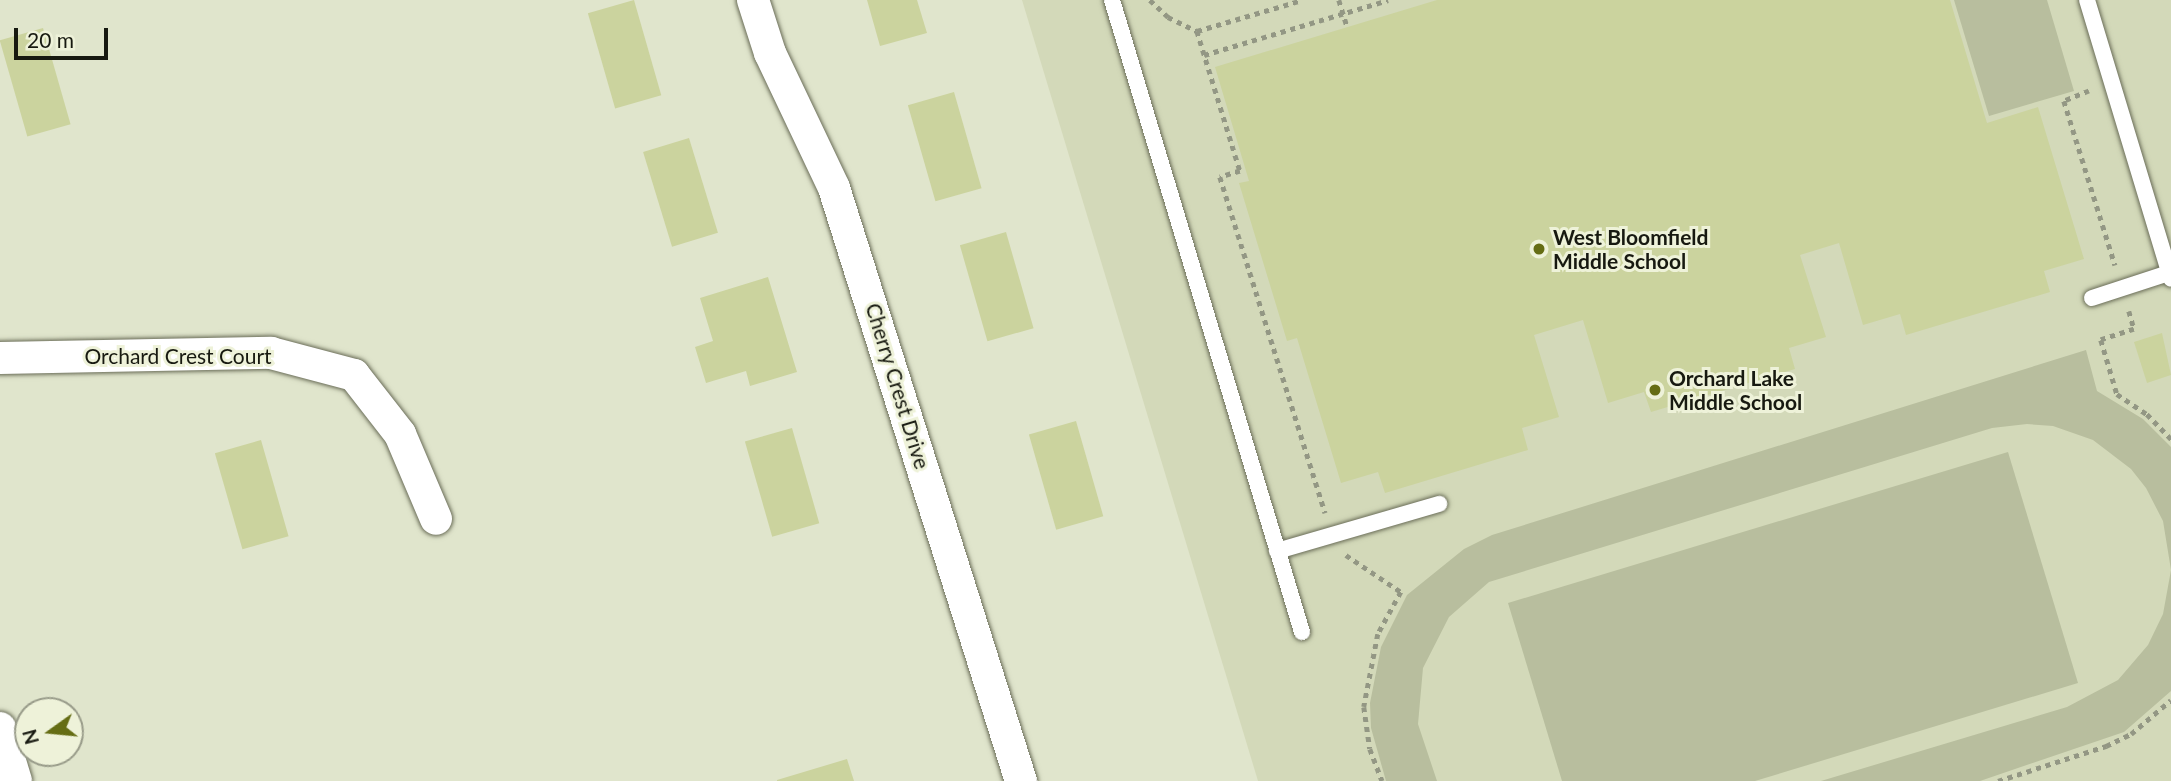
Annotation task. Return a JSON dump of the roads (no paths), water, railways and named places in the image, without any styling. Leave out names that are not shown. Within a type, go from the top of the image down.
[{"type":"street","name":"Cherry Crest Drive","points":[[754,0],[770,53],[843,214],[1021,781]]},
{"type":"street","name":"Orchard Crest Court","points":[[0,358],[271,352],[354,375],[400,434],[436,519]]},
{"type":"street","points":[[0,728],[16,781]]},
{"type":"lane","points":[[1112,0],[1302,632]]},
{"type":"lane","points":[[2087,0],[2170,276],[2092,298]]},
{"type":"lane","points":[[1277,551],[1439,504]]},
{"type":"place","name":"West Bloomfield Middle School","points":[[1539,249]]},
{"type":"place","name":"Orchard Lake Middle School","points":[[1655,390]]}]
